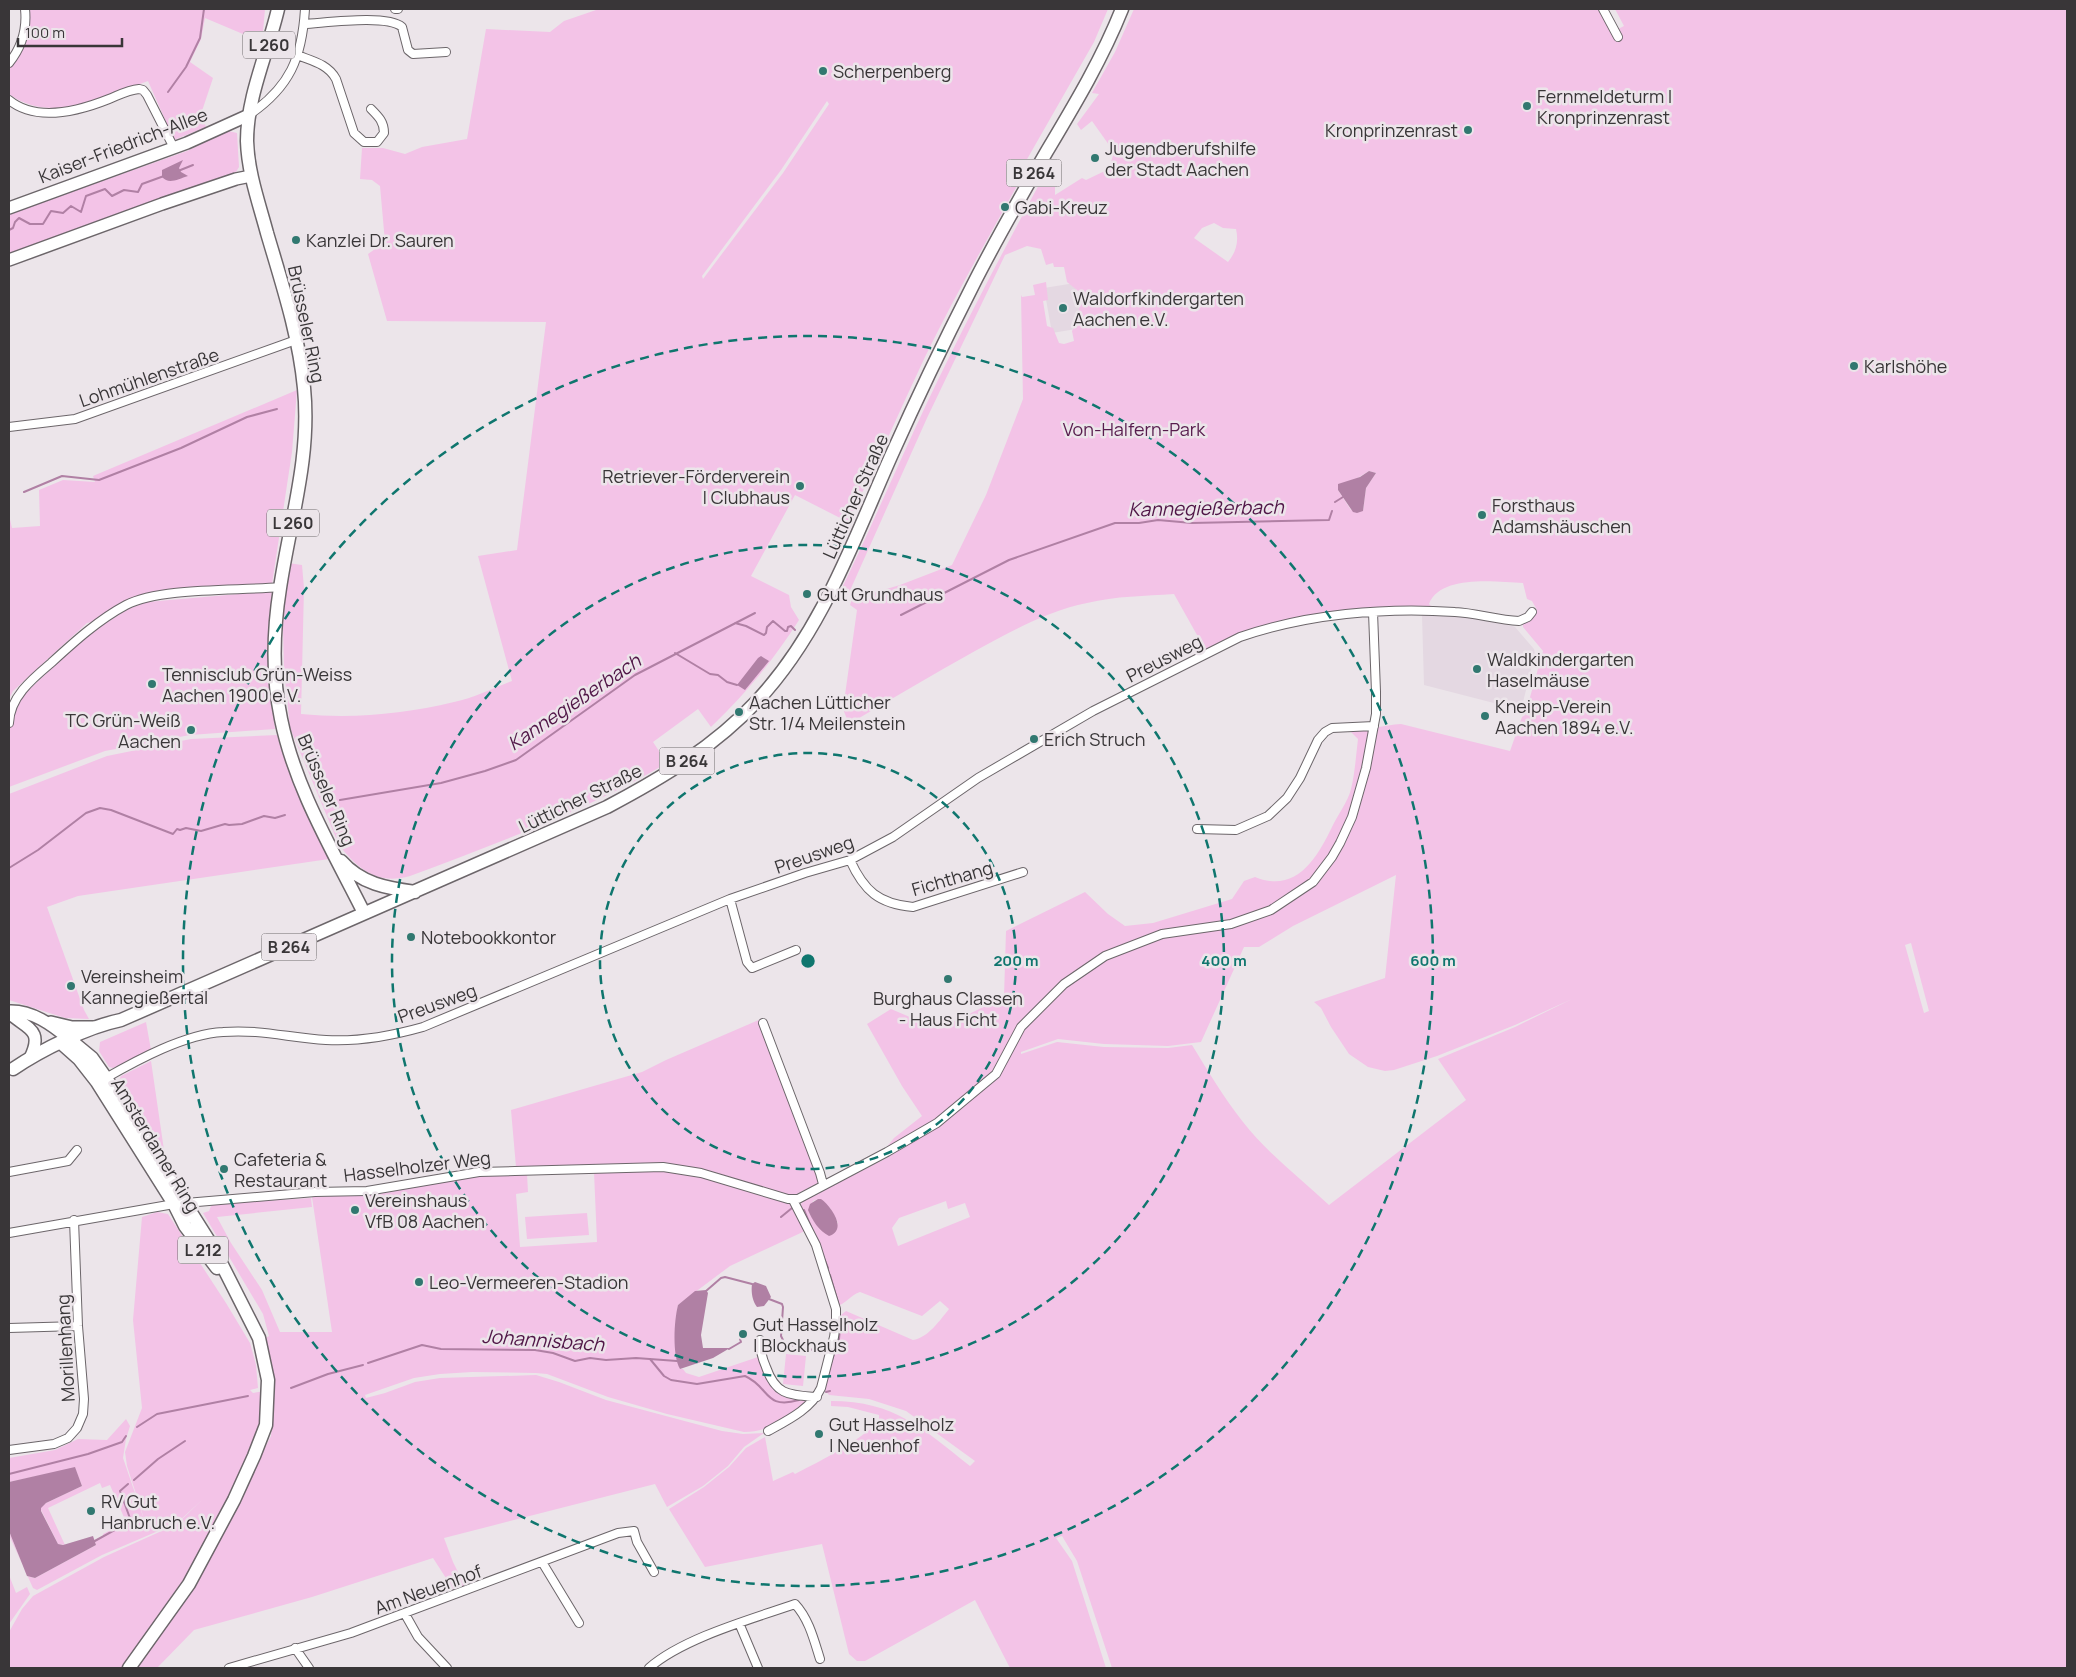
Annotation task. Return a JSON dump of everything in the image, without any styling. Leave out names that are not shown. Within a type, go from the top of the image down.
[{"type":"main road","name":"Brüsseler Ring","points":[[278,9],[249,115],[248,141],[251,176],[296,340],[304,389],[305,431],[302,469],[280,587],[274,649],[276,687],[281,717],[299,779],[364,913]]},
{"type":"main road","name":"Lütticher Straße","points":[[11,1070],[28,1066],[96,1027],[121,1020],[607,807],[656,780],[714,742],[742,716],[773,683],[797,650],[827,598],[964,302],[1026,187],[1098,63],[1122,9]]},
{"type":"main road","points":[[332,849],[345,865],[359,876],[374,884],[415,892]]},
{"type":"main road","name":"Lütticher Straße","points":[[11,1070],[30,1058],[108,1030],[121,1020]]},
{"type":"main road","name":"Amsterdamer Ring","points":[[69,1044],[102,1080],[179,1204],[214,1249],[259,1338],[268,1380],[266,1426],[238,1493],[188,1584],[129,1668]]},
{"type":"street","points":[[9,62],[24,33],[25,9]]},
{"type":"street","points":[[249,115],[273,98],[281,88],[297,55],[304,24],[305,9]]},
{"type":"street","points":[[1603,9],[1618,37]]},
{"type":"street","points":[[304,24],[377,20],[391,22],[402,27],[408,50],[413,54],[446,52]]},
{"type":"street","points":[[297,55],[321,64],[333,73],[354,133],[364,142],[377,142],[384,133],[384,126],[380,118],[371,109]]},
{"type":"street","points":[[9,100],[22,108],[36,112],[66,112],[84,108],[139,88],[147,95],[174,148]]},
{"type":"street","name":"Kaiser-Friedrich-Allee","points":[[9,208],[174,148],[249,115]]},
{"type":"street","points":[[9,260],[162,204],[236,179],[251,176]]},
{"type":"street","name":"Lohmühlenstraße","points":[[9,427],[75,419],[296,340]]},
{"type":"street","points":[[9,723],[12,706],[18,696],[45,668],[88,631],[127,605],[146,598],[175,594],[280,587]]},
{"type":"street","points":[[768,1431],[807,1407],[817,1397],[821,1388],[836,1324],[836,1309],[816,1245],[793,1200],[887,1152],[936,1123],[996,1074],[1020,1027],[1064,984],[1105,956],[1162,934],[1231,924],[1271,910],[1313,882],[1332,857],[1352,817],[1366,768],[1374,726],[1376,692],[1373,612]]},
{"type":"street","name":"Preusweg","points":[[102,1080],[180,1042],[221,1032],[263,1031],[326,1040],[363,1040],[423,1028],[730,899],[805,873],[850,860],[893,837],[978,778],[1085,715],[1240,637],[1279,625],[1373,612],[1454,612],[1519,621],[1528,617],[1532,612]]},
{"type":"street","points":[[1197,829],[1236,830],[1268,816],[1287,798],[1300,778],[1318,740],[1325,732],[1332,728],[1374,726]]},
{"type":"street","name":"Fichthang","points":[[850,860],[857,877],[870,892],[884,901],[913,907],[1023,872]]},
{"type":"street","points":[[730,899],[748,962],[752,968],[796,950]]},
{"type":"street","points":[[9,1012],[19,1011],[64,1026],[96,1027]]},
{"type":"street","points":[[9,1012],[32,1022],[69,1044]]},
{"type":"street","points":[[9,1012],[32,1029],[34,1033],[36,1043],[30,1058]]},
{"type":"street","points":[[40,1019],[69,1044]]},
{"type":"street","points":[[763,1023],[823,1184]]},
{"type":"street","points":[[9,1172],[68,1161],[78,1150]]},
{"type":"street","name":"Hasselholzer Weg","points":[[9,1233],[74,1220],[179,1204],[315,1192],[367,1191],[480,1172],[643,1166],[663,1167],[701,1173],[793,1200]]},
{"type":"street","name":"Morillenhang","points":[[9,1450],[54,1444],[68,1438],[77,1428],[83,1414],[84,1399],[78,1326],[74,1220]]},
{"type":"street","points":[[9,1328],[78,1326]]},
{"type":"street","points":[[760,1340],[761,1355],[775,1386],[785,1393],[817,1397]]},
{"type":"street","name":"Am Neuenhof","points":[[229,1668],[405,1614],[618,1533],[634,1531],[636,1542],[654,1572]]},
{"type":"street","points":[[542,1562],[579,1623]]},
{"type":"street","points":[[649,1668],[672,1652],[739,1623],[795,1604],[802,1611],[809,1626],[820,1659]]},
{"type":"street","points":[[405,1614],[418,1637],[447,1668]]},
{"type":"street","points":[[739,1623],[758,1668]]},
{"type":"street","points":[[295,1648],[309,1668]]},
{"type":"shaded area","points":[[183,160],[179,168],[181,172],[188,176],[171,181],[162,177],[162,170]]},
{"type":"shaded area","name":"Waldorfkindergarten Aachen e.V.","points":[[1075,283],[1082,328],[1052,333],[1044,288]]},
{"type":"shaded area","points":[[1369,471],[1376,473],[1366,488],[1363,511],[1353,512],[1338,490],[1338,484],[1360,477]]},
{"type":"shaded area","name":"Waldkindergarten Haselmäuse","points":[[1422,615],[1467,616],[1515,627],[1534,649],[1535,654],[1521,710],[1424,685]]},
{"type":"shaded area","points":[[761,656],[769,661],[745,690],[737,685],[758,658]]},
{"type":"shaded area","points":[[818,1199],[825,1202],[836,1218],[837,1229],[835,1233],[829,1236],[816,1225],[808,1210],[810,1204]]},
{"type":"shaded area","points":[[755,1282],[766,1286],[771,1297],[764,1306],[757,1307],[754,1302],[752,1284]]},
{"type":"shaded area","points":[[706,1290],[708,1293],[701,1335],[703,1348],[730,1348],[713,1358],[680,1369],[677,1363],[674,1338],[678,1305],[695,1291]]},
{"type":"shaded area","points":[[75,1467],[82,1486],[46,1503],[41,1508],[41,1511],[58,1544],[63,1545],[93,1536],[96,1545],[35,1578],[27,1576],[9,1531],[9,1482]]},
{"type":"green space","points":[[28,9],[265,9],[262,42],[205,18],[201,39],[190,62],[213,78],[201,114],[206,127],[174,140],[148,81],[96,100],[60,108],[42,107],[25,103],[9,94],[9,67],[18,55],[25,40],[29,17]]},
{"type":"green space","points":[[599,9],[1108,9],[1094,42],[1026,161],[1029,164],[937,332],[848,522],[795,495],[751,576],[789,595],[791,607],[799,620],[758,676],[711,727],[698,709],[653,742],[667,763],[636,780],[541,825],[410,876],[398,878],[378,877],[354,862],[339,845],[290,728],[284,669],[283,628],[288,563],[302,565],[304,588],[301,714],[359,716],[416,710],[461,700],[512,681],[478,556],[517,550],[546,322],[387,321],[368,254],[385,242],[380,186],[372,180],[360,179],[362,148],[383,148],[405,154],[422,147],[467,139],[486,29],[550,32],[564,21]],"holes":[[[827,101],[829,104],[783,173],[703,279],[702,276],[781,170]]]},
{"type":"green space","name":"Von-Halfern-Park","points":[[1134,9],[1603,9],[1614,31],[1624,26],[1615,9],[2067,9],[2067,1668],[1112,1668],[1077,1561],[1062,1536],[1056,1538],[1072,1561],[1106,1668],[1010,1668],[975,1600],[865,1661],[857,1661],[849,1654],[822,1544],[705,1567],[669,1509],[704,1487],[729,1467],[746,1448],[765,1437],[773,1481],[793,1472],[795,1474],[828,1457],[879,1422],[879,1415],[848,1407],[831,1406],[831,1401],[853,1402],[891,1412],[922,1429],[970,1466],[975,1461],[906,1411],[869,1399],[829,1395],[823,1388],[841,1315],[846,1311],[913,1340],[929,1332],[949,1309],[940,1301],[922,1316],[860,1292],[840,1305],[838,1310],[802,1212],[801,1204],[804,1200],[889,1157],[886,1148],[894,1138],[922,1116],[902,1086],[867,1024],[891,1009],[938,1029],[1004,997],[1006,931],[1085,892],[1108,914],[1125,926],[1153,923],[1232,899],[1244,881],[1255,877],[1269,881],[1282,881],[1293,877],[1312,861],[1350,794],[1354,777],[1358,739],[1350,731],[1401,724],[1510,751],[1522,717],[1525,715],[1543,651],[1523,627],[1523,624],[1537,610],[1532,601],[1527,599],[1523,583],[1485,581],[1457,584],[1445,588],[1435,594],[1429,604],[1432,607],[1349,611],[1288,619],[1229,639],[1206,651],[1174,594],[1120,598],[1087,603],[1058,611],[1015,630],[943,669],[849,724],[843,709],[857,610],[850,605],[852,599],[900,585],[952,565],[986,495],[1023,399],[1021,295],[1022,297],[1035,295],[1033,285],[1046,282],[1048,300],[1043,301],[1047,326],[1053,328],[1059,343],[1064,344],[1074,341],[1072,331],[1076,324],[1082,294],[1067,282],[1064,267],[1054,267],[1053,263],[1046,265],[1041,249],[1027,246],[1005,255],[927,418],[848,595],[840,592],[937,382],[991,274],[1048,168],[1055,178],[1055,195],[1082,178],[1086,180],[1109,169],[1114,152],[1092,121],[1081,130],[1077,124],[1099,94],[1092,93],[1115,52]],"holes":[[[1214,223],[1223,228],[1236,229],[1236,247],[1228,262],[1194,238],[1202,228]],[[1369,471],[1376,473],[1366,488],[1363,511],[1351,510],[1338,490]],[[1396,875],[1385,978],[1314,1002],[1321,1008],[1349,1054],[1368,1067],[1385,1071],[1394,1070],[1437,1056],[1515,1025],[1572,999],[1515,1027],[1438,1059],[1466,1100],[1329,1205],[1273,1155],[1252,1133],[1223,1094],[1192,1045],[1168,1048],[1104,1047],[1057,1042],[1021,1054],[1021,1052],[1058,1039],[1104,1044],[1168,1046],[1201,1042],[1244,947],[1259,947],[1293,926]],[[1191,927],[1233,927],[1163,938],[1106,958],[1066,986],[1104,953]],[[1911,943],[1929,1011],[1924,1013],[1905,945]],[[818,1199],[830,1208],[838,1223],[820,1228],[809,1213],[813,1201]],[[946,1201],[948,1209],[965,1203],[970,1217],[898,1246],[892,1228],[899,1218]]]},
{"type":"green space","points":[[228,131],[237,133],[239,167],[236,172],[201,184],[198,188],[9,256],[9,214],[187,151]]},
{"type":"green space","points":[[297,390],[292,452],[272,584],[183,589],[146,594],[121,604],[96,621],[87,623],[13,691],[9,699],[9,515],[12,528],[40,526],[39,490],[63,480],[95,482],[93,476]]},
{"type":"green space","name":"Tennisclub Grün-Weiss Aachen 1900 e.V.","points":[[272,591],[267,651],[275,729],[190,735],[105,751],[9,787],[11,716],[20,698],[89,634],[128,609],[147,602]]},
{"type":"green space","points":[[277,735],[293,783],[329,859],[78,896],[47,907],[84,1010],[89,1019],[65,1018],[9,1000],[9,794],[107,756],[191,739]]},
{"type":"green space","points":[[761,1019],[820,1182],[791,1197],[692,1168],[516,1167],[511,1110],[642,1072]]},
{"type":"green space","points":[[146,1022],[151,1050],[113,1068],[109,1067],[99,1051],[100,1042]]},
{"type":"green space","points":[[151,1061],[165,1157],[118,1082],[121,1076]]},
{"type":"green space","points":[[674,1170],[695,1174],[785,1200],[792,1204],[807,1230],[730,1266],[678,1305],[675,1330],[680,1369],[699,1377],[758,1357],[771,1383],[809,1399],[807,1404],[770,1427],[744,1432],[667,1414],[608,1397],[547,1374],[472,1372],[440,1374],[414,1378],[365,1395],[366,1398],[415,1382],[440,1378],[536,1375],[606,1400],[722,1431],[743,1434],[764,1433],[744,1447],[728,1466],[703,1486],[667,1507],[655,1484],[444,1538],[466,1588],[455,1592],[433,1558],[312,1597],[194,1630],[157,1668],[135,1668],[243,1490],[271,1436],[274,1390],[272,1368],[264,1339],[269,1336],[263,1314],[203,1213],[209,1211],[214,1204],[311,1198],[312,1207],[217,1217],[231,1243],[262,1290],[280,1332],[332,1332],[312,1197],[386,1193],[444,1180],[477,1176],[527,1174],[528,1192],[516,1194],[520,1247],[597,1242],[594,1172]]},
{"type":"green space","points":[[157,1212],[168,1214],[250,1343],[256,1365],[258,1388],[250,1390],[253,1393],[264,1391],[260,1427],[252,1454],[185,1581],[124,1668],[9,1668],[9,1632],[22,1609],[33,1596],[104,1557],[177,1524],[203,1499],[177,1523],[102,1555],[37,1590],[33,1588],[28,1576],[35,1578],[96,1545],[94,1540],[126,1522],[110,1485],[102,1488],[100,1483],[48,1508],[65,1545],[58,1544],[40,1508],[46,1503],[82,1486],[75,1468],[9,1482],[9,1458],[55,1450],[78,1439],[107,1440],[126,1419],[130,1426],[123,1458],[148,1531],[127,1466],[125,1452],[142,1408],[133,1320],[142,1217]]},
{"type":"green space","points":[[587,1213],[589,1235],[527,1239],[525,1217]]},
{"type":"green space","points":[[786,1354],[806,1356],[803,1386],[783,1384]]},
{"type":"green space","points":[[9,1531],[23,1565],[9,1535]]},
{"type":"green space","points":[[9,1575],[16,1593],[27,1587],[30,1594],[9,1624]]},
{"type":"waterway","points":[[168,92],[186,67],[200,38],[204,9]]},
{"type":"waterway","points":[[178,171],[193,165]]},
{"type":"waterway","points":[[9,230],[13,228],[19,218],[30,224],[43,224],[51,211],[63,213],[71,206],[81,212],[86,196],[105,189],[112,196],[124,190],[138,192],[142,184],[164,176]]},
{"type":"waterway","points":[[24,492],[62,476],[99,480],[181,448],[247,417],[277,409]]},
{"type":"waterway","points":[[1335,502],[1343,497]]},
{"type":"waterway","name":"Kannegießerbach","points":[[901,615],[1009,560],[1115,523],[1139,523],[1158,520],[1192,523],[1329,520],[1332,511]]},
{"type":"waterway","name":"Kannegießerbach","points":[[340,800],[441,783],[516,760],[635,675],[755,613]]},
{"type":"waterway","points":[[735,623],[764,635],[767,627],[773,621],[785,631],[791,626],[795,630]]},
{"type":"waterway","points":[[675,653],[710,674],[718,675],[727,682],[737,685]]},
{"type":"waterway","name":"Kannegießerbach","points":[[9,868],[38,850],[86,813],[100,808],[111,810],[173,834],[177,829],[186,828],[201,831],[225,824],[242,824],[264,816],[275,818],[285,815]]},
{"type":"waterway","points":[[781,1217],[792,1208]]},
{"type":"waterway","points":[[804,1210],[828,1268]]},
{"type":"waterway","points":[[830,1275],[839,1306]]},
{"type":"waterway","points":[[706,1291],[721,1278],[725,1277],[752,1284]]},
{"type":"waterway","points":[[769,1299],[782,1304],[781,1336],[784,1342],[827,1352]]},
{"type":"waterway","points":[[830,1366],[839,1339],[841,1317]]},
{"type":"waterway","name":"Johannisbach","points":[[729,1349],[741,1342],[740,1339]]},
{"type":"waterway","name":"Johannisbach","points":[[368,1363],[422,1345],[441,1349],[535,1350],[553,1353],[575,1361],[590,1358],[606,1360],[636,1358],[677,1361]]},
{"type":"waterway","points":[[650,1359],[664,1376],[671,1380],[697,1384],[745,1376],[759,1386],[773,1400],[779,1402],[799,1400]]},
{"type":"waterway","name":"Johannisbach","points":[[291,1388],[328,1374],[363,1365]]},
{"type":"waterway","points":[[826,1392],[830,1391]]},
{"type":"waterway","name":"Johannisbach","points":[[137,1427],[157,1414],[248,1396]]},
{"type":"waterway","name":"Johannisbach","points":[[9,1474],[88,1454],[122,1442],[126,1436]]},
{"type":"waterway","points":[[134,1480],[158,1459],[185,1441]]},
{"type":"waterway","points":[[93,1542],[131,1521],[120,1491],[128,1484]]},
{"type":"place","name":"Scherpenberg","points":[[823,71]]},
{"type":"place","name":"Fernmeldeturm | Kronprinzenrast","points":[[1527,106]]},
{"type":"place","name":"Kronprinzenrast","points":[[1468,130]]},
{"type":"place","name":"Jugendberufshilfe der Stadt Aachen","points":[[1095,158]]},
{"type":"place","name":"Gabi-Kreuz","points":[[1005,207]]},
{"type":"place","name":"Kanzlei Dr. Sauren","points":[[296,240]]},
{"type":"place","name":"Waldorfkindergarten Aachen e.V.","points":[[1063,308]]},
{"type":"place","name":"Karlshöhe","points":[[1854,366]]},
{"type":"place","name":"Retriever-Förderverein | Clubhaus","points":[[800,486]]},
{"type":"place","name":"Forsthaus Adamshäuschen","points":[[1482,515]]},
{"type":"place","name":"Gut Grundhaus","points":[[807,594]]},
{"type":"place","name":"Waldkindergarten Haselmäuse","points":[[1477,669]]},
{"type":"place","name":"Tennisclub Grün-Weiss Aachen 1900 e.V.","points":[[152,684]]},
{"type":"place","name":"Aachen Lütticher Str. 1/4 Meilenstein","points":[[739,712]]},
{"type":"place","name":"Kneipp-Verein Aachen 1894 e.V.","points":[[1485,716]]},
{"type":"place","name":"TC Grün-Weiß Aachen","points":[[191,730]]},
{"type":"place","name":"Erich Struch","points":[[1034,739]]},
{"type":"place","name":"Notebookkontor","points":[[411,937]]},
{"type":"place","name":"Burghaus Classen - Haus Ficht","points":[[948,979]]},
{"type":"place","name":"Vereinsheim Kannegießertal","points":[[71,986]]},
{"type":"place","name":"Cafeteria & Restaurant","points":[[224,1169]]},
{"type":"place","name":"Vereinshaus VfB 08 Aachen","points":[[355,1210]]},
{"type":"place","name":"Leo-Vermeeren-Stadion","points":[[419,1282]]},
{"type":"place","name":"Gut Hasselholz | Blockhaus","points":[[743,1334]]},
{"type":"place","name":"Gut Hasselholz | Neuenhof","points":[[819,1434]]},
{"type":"place","name":"RV Gut Hanbruch e.V.","points":[[91,1511]]}]
